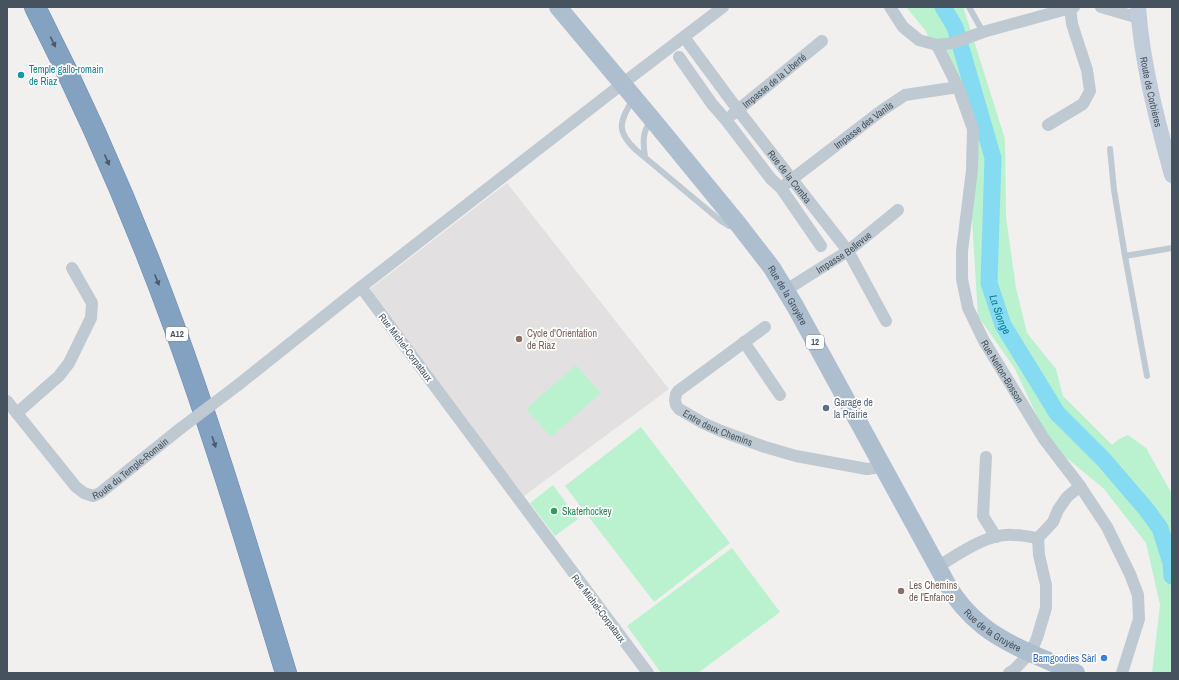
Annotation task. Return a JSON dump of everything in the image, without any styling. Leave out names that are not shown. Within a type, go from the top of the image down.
[{"type":"highway","name":"A12","points":[[35,7],[108,160],[175,329],[230,492],[286,673]]},
{"type":"highway","name":"A12","points":[[51,7],[115,141],[186,317],[244,488],[300,673]]},
{"type":"main road","name":"Rue de la Gruyère","points":[[558,7],[652,119],[705,197],[738,224],[772,268],[786,290],[946,584],[956,599],[975,619],[999,637],[1076,673]]},
{"type":"main road","name":"Route de Corbières","points":[[1138,12],[1144,56],[1172,175]]},
{"type":"street","points":[[361,287],[723,7]]},
{"type":"street","points":[[890,7],[903,26],[919,40],[937,45],[954,43],[983,32],[1071,7],[1072,24],[1087,70],[1090,91],[1083,104],[1048,125]]},
{"type":"street","points":[[1101,7],[1138,12]]},
{"type":"street","name":"Rue de la Comba","points":[[684,37],[738,110],[848,251],[886,321]]},
{"type":"street","name":"Impasse de la Liberté","points":[[726,120],[822,41]]},
{"type":"street","name":"Rue Netton-Bosson","points":[[937,45],[958,87],[973,129],[972,170],[962,251],[962,279],[968,308],[984,341],[1044,438],[1080,486],[1107,527],[1130,574],[1138,595],[1139,619],[1122,673]]},
{"type":"street","points":[[679,57],[712,104],[771,179],[781,188],[821,246]]},
{"type":"street","name":"Impasse des Vanils","points":[[781,188],[881,111],[905,95],[958,87]]},
{"type":"street","name":"Impasse Bellevue","points":[[786,290],[848,251],[898,210]]},
{"type":"street","points":[[17,413],[59,376],[69,363],[91,318],[92,303],[72,268]]},
{"type":"street","name":"Route du Temple-Romain","points":[[7,401],[76,487],[84,493],[93,496],[238,385],[361,287]]},
{"type":"street","name":"Rue Michel-Corpataux","points":[[361,287],[648,673]]},
{"type":"street","name":"Entre deux Chemins","points":[[765,327],[678,391],[675,400],[676,405],[680,409],[720,431],[765,447],[796,456],[867,469],[882,465]]},
{"type":"street","points":[[744,342],[780,394]]},
{"type":"street","points":[[986,457],[983,516],[996,536]]},
{"type":"street","points":[[1009,673],[1014,670],[1031,652],[1038,638],[1046,608],[1046,584],[1039,556],[1038,538],[1053,522],[1058,510],[1067,497],[1080,486]]},
{"type":"street","points":[[937,567],[975,545],[996,536],[1012,534],[1038,538]]},
{"type":"lane","points":[[969,7],[983,32]]},
{"type":"lane","points":[[634,98],[624,118],[621,130],[625,139],[645,157],[705,197]]},
{"type":"lane","points":[[645,157],[644,134],[652,119]]},
{"type":"lane","points":[[1110,149],[1114,190],[1147,376]]},
{"type":"lane","points":[[1125,256],[1172,248]]},
{"type":"shaded area","name":"Cycle d'Orientation de Riaz","points":[[507,183],[669,389],[524,496],[370,289]]},
{"type":"green space","points":[[906,7],[963,7],[964,9],[1005,139],[1006,217],[1016,288],[1027,333],[1056,369],[1063,396],[1112,445],[1119,439],[1128,435],[1146,448],[1172,494],[1172,673],[1152,673],[1160,605],[1146,543],[1104,489],[1050,444],[1015,369],[978,316],[967,118],[925,30]]},
{"type":"green space","points":[[576,365],[601,393],[551,437],[526,409]]},
{"type":"green space","points":[[641,427],[730,543],[654,602],[565,486]]},
{"type":"green space","name":"Skaterhockey","points":[[553,485],[578,519],[555,536],[530,503]]},
{"type":"green space","points":[[732,548],[780,612],[698,673],[661,673],[627,626]]},
{"type":"waterway","name":"La Sionge","points":[[943,7],[955,27],[993,158],[989,283],[1003,325],[1057,413],[1104,460],[1146,509],[1160,528],[1171,563],[1172,576]]},
{"type":"place","name":"Temple gallo-romain de Riaz","points":[[21,75]]},
{"type":"place","name":"Cycle d'Orientation de Riaz","points":[[519,339]]},
{"type":"place","name":"Garage de la Prairie","points":[[826,408]]},
{"type":"place","name":"Skaterhockey","points":[[554,511]]},
{"type":"place","name":"Les Chemins de l'Enfance","points":[[901,591]]},
{"type":"place","name":"Bamgoodies Sàrl","points":[[1104,658]]}]
